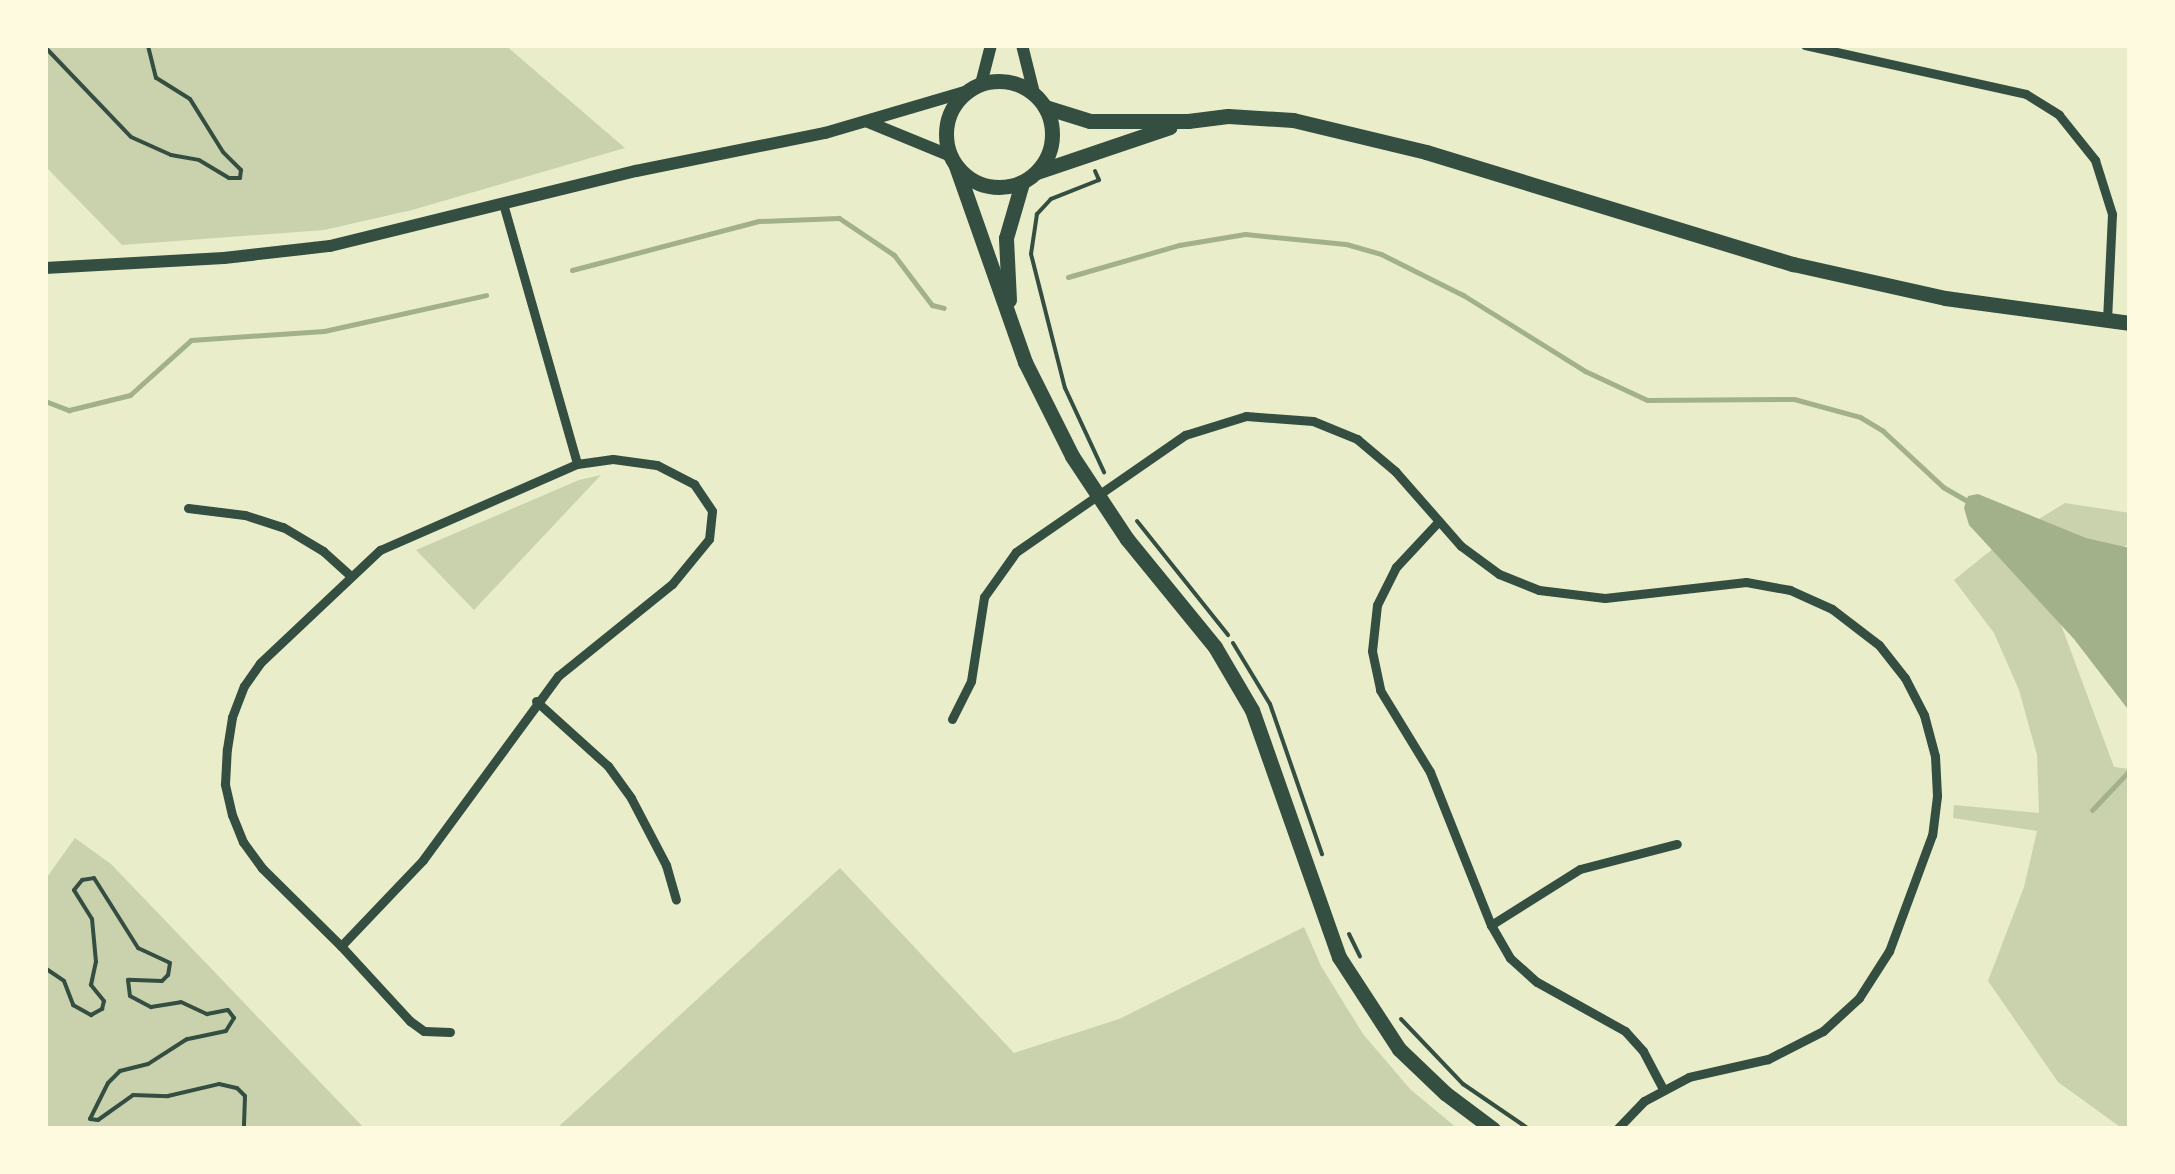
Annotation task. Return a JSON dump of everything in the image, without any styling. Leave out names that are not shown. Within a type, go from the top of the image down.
[{"type":"main road","points":[[990,45],[974,87],[948,120],[954,161],[1035,384],[1094,495],[1216,647],[1252,710],[1325,927],[1357,990],[1424,1074],[1493,1129]]},
{"type":"main road","points":[[1022,45],[1034,94]]},
{"type":"main road","points":[[45,268],[224,258],[330,246],[607,178],[868,122],[974,87],[1009,82],[1034,94],[1046,107],[1090,120],[1188,121],[1228,116],[1293,120],[1426,152],[1793,264],[1945,298],[2130,323]]},
{"type":"main road","points":[[1037,172],[1052,141],[1046,107]]},
{"type":"main road","points":[[868,122],[954,161],[986,186],[1022,183],[1037,172],[1188,121]]},
{"type":"main road","points":[[1010,319],[1006,238],[1022,183]]},
{"type":"street","points":[[1805,45],[2026,94],[2059,115],[2095,160],[2112,214],[2107,320]]},
{"type":"street","points":[[504,206],[578,464]]},
{"type":"street","points":[[952,720],[971,681],[980,612],[991,582],[1031,538],[1205,426],[1246,416],[1291,417],[1358,439],[1395,471],[1438,522],[1499,574],[1550,592],[1604,598],[1723,582],[1790,590],[1832,609],[1879,644],[1905,678],[1924,716],[1934,756],[1936,818],[1889,951],[1848,1012],[1809,1040],[1768,1059],[1706,1072],[1663,1090],[1630,1112],[1617,1129]]},
{"type":"street","points":[[340,946],[424,860],[536,701],[558,676],[672,584],[710,539],[713,525],[706,498],[676,473],[634,460],[578,464],[402,539],[350,575],[260,663],[244,686],[232,717],[226,784],[232,815],[253,855],[410,1021],[424,1030],[450,1032]]},
{"type":"street","points":[[188,508],[245,514],[283,527],[304,538],[350,575]]},
{"type":"street","points":[[1438,522],[1410,550],[1386,585],[1378,605],[1372,650],[1386,704],[1430,772],[1491,925],[1510,958],[1537,982],[1625,1031],[1643,1052],[1663,1090]]},
{"type":"street","points":[[536,701],[595,752],[631,798],[666,865],[676,900]]},
{"type":"street","points":[[1491,925],[1580,869],[1676,844]]},
{"type":"path","points":[[45,47],[131,137],[171,155],[193,157],[229,178],[240,178],[241,170],[227,157],[190,99],[156,78],[148,45]]},
{"type":"path","points":[[1095,171],[1099,180],[1051,198],[1037,214],[1031,254],[1065,388],[1110,484]]},
{"type":"path","points":[[1128,510],[1214,614],[1258,680],[1290,753],[1324,860]]},
{"type":"path","points":[[45,968],[64,981],[73,1005],[90,1015],[102,1009],[104,1001],[92,987],[96,962],[92,919],[74,890],[84,879],[98,881],[106,904],[127,925],[138,948],[170,963],[168,975],[162,981],[128,980],[130,996],[152,1007],[181,1002],[210,1014],[228,1010],[234,1021],[226,1032],[186,1040],[148,1064],[120,1071],[108,1083],[90,1119],[98,1120],[129,1096],[168,1096],[220,1084],[234,1086],[245,1096],[244,1129]]},
{"type":"path","points":[[1343,919],[1366,967]]},
{"type":"path","points":[[1393,1009],[1463,1084],[1529,1129]]},
{"type":"path","points":[[45,1050],[45,1116]]},
{"type":"shaded area","points":[[45,45],[505,45],[625,148],[412,210],[324,230],[122,245],[45,166]]},
{"type":"shaded area","points":[[601,475],[474,610],[416,550],[579,480]]},
{"type":"shaded area","points":[[1978,494],[2086,538],[2130,548],[2130,712],[2074,639],[1969,525],[1964,508],[1968,496]]},
{"type":"shaded area","points":[[2065,503],[2130,513],[2130,543],[2050,595],[2114,767],[2130,769],[2130,1129],[2123,1129],[2058,1082],[1988,981],[2024,887],[2037,831],[1953,818],[1954,805],[2039,813],[2037,755],[2019,690],[1994,633],[1954,580],[2000,543]]},
{"type":"shaded area","points":[[75,838],[111,864],[365,1129],[45,1129],[45,880]]},
{"type":"shaded area","points":[[840,868],[1014,1053],[1119,1019],[1304,927],[1321,966],[1363,1034],[1410,1089],[1458,1129],[556,1129]]},
{"type":"waterway","points":[[572,270],[759,221],[839,218],[894,255],[932,305],[944,308]]},
{"type":"waterway","points":[[1068,277],[1179,245],[1245,234],[1346,244],[1381,254],[1463,295],[1585,371],[1647,400],[1794,399],[1860,417],[1883,431],[1943,487],[1971,503]]},
{"type":"waterway","points":[[45,401],[69,410],[130,395],[191,340],[324,331],[486,295]]},
{"type":"waterway","points":[[2092,810],[2130,770]]}]
